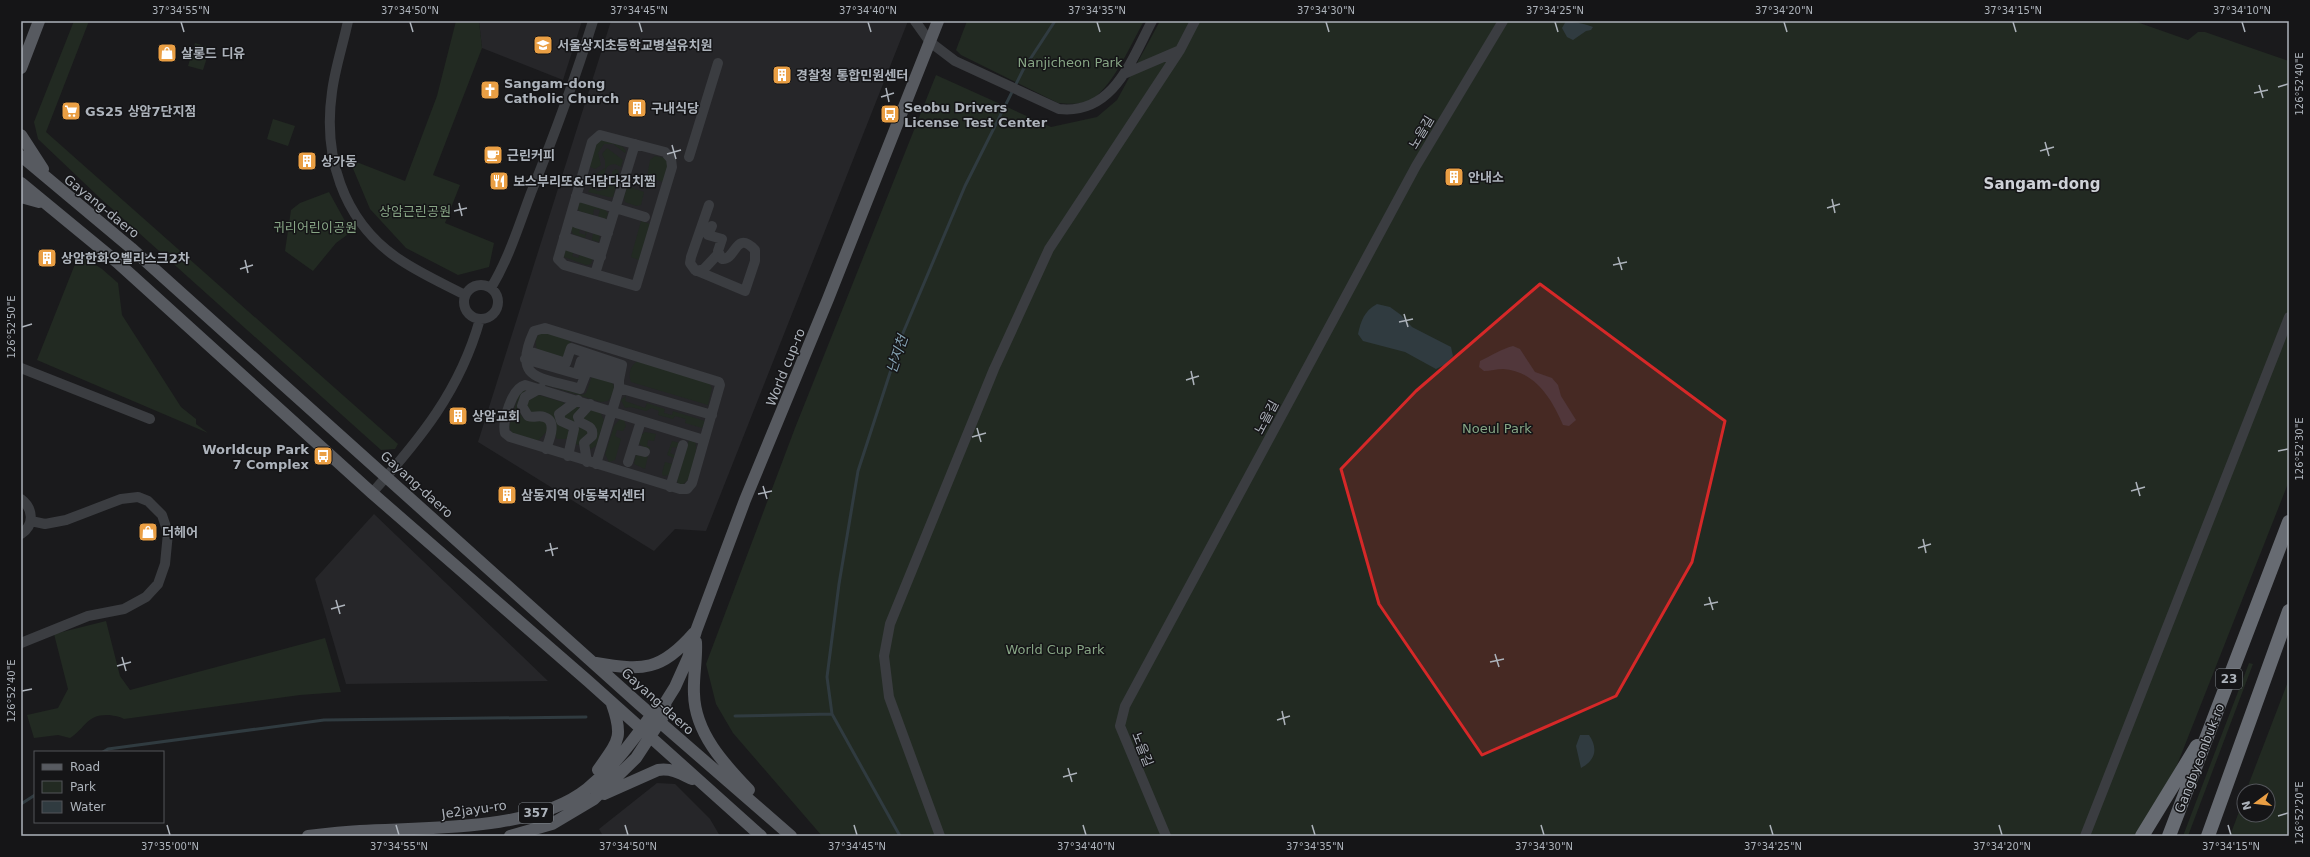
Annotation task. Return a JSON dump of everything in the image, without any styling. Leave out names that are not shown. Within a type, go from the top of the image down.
[{"type":"highway","name":"Gangbyeonbuk-ro","points":[[2169,836],[2289,522]]},
{"type":"highway","name":"23","points":[[2208,836],[2289,611]]},
{"type":"highway","points":[[2142,836],[2214,719]]},
{"type":"highway","points":[[2217,812],[2217,836]]},
{"type":"main road","points":[[21,68],[39,21]]},
{"type":"main road","points":[[930,42],[938,21]]},
{"type":"main road","name":"World cup-ro","points":[[656,718],[658,706],[665,703],[681,676],[696,631],[745,500],[828,299],[930,42]]},
{"type":"main road","points":[[21,135],[57,188]]},
{"type":"main road","name":"Gayang-daero","points":[[21,156],[57,188],[131,248],[656,718],[790,835]]},
{"type":"main road","points":[[21,183],[117,262],[372,493],[612,702],[761,836]]},
{"type":"main road","points":[[21,197],[44,203]]},
{"type":"main road","points":[[596,663],[622,667],[650,666],[671,656],[696,631]]},
{"type":"main road","points":[[696,631],[697,665],[694,694],[699,720],[722,761],[766,806],[778,824]]},
{"type":"main road","points":[[587,789],[618,738],[619,724],[612,702]]},
{"type":"main road","name":"Je2jayu-ro","points":[[308,836],[398,833],[472,825],[528,816],[562,804],[587,789],[646,732],[656,718]]},
{"type":"main road","name":"Je2jayu-ro","points":[[510,836],[552,824],[594,799],[636,758],[646,732]]},
{"type":"main road","points":[[594,799],[658,770],[677,771],[703,783]]},
{"type":"street","points":[[348,21],[332,91],[329,116],[329,139],[338,180],[357,216],[382,245],[411,266],[465,295]]},
{"type":"street","points":[[491,288],[503,268],[570,92],[593,21]]},
{"type":"street","points":[[915,21],[930,42],[955,61],[1059,109],[1073,110],[1094,105],[1118,84],[1152,21]]},
{"type":"street","points":[[940,836],[889,697],[884,656],[890,624],[994,369],[1049,249],[1180,50],[1195,21]]},
{"type":"street","name":"노을길","points":[[1166,836],[1120,726],[1125,706],[1416,166],[1503,21]]},
{"type":"street","points":[[1124,74],[1180,50]]},
{"type":"street","points":[[689,157],[718,63]]},
{"type":"street","points":[[604,134],[635,144],[667,153],[672,164],[636,286],[559,262],[558,256],[565,241],[576,196],[594,139],[604,134]]},
{"type":"street","points":[[595,274],[599,252],[608,233],[635,144]]},
{"type":"street","points":[[576,196],[645,217]]},
{"type":"street","points":[[709,205],[690,257],[690,263],[696,270],[745,291],[755,261],[754,249],[742,243],[735,246],[733,255],[727,259],[722,259],[718,254]]},
{"type":"street","points":[[571,214],[598,219]]},
{"type":"street","points":[[696,270],[704,269],[718,254],[722,239],[708,235],[712,226]]},
{"type":"street","points":[[565,241],[584,232],[608,233]]},
{"type":"street","points":[[584,232],[599,252]]},
{"type":"street","points":[[565,241],[576,252],[599,252]]},
{"type":"street","points":[[481,284],[491,288],[497,294],[498,306],[493,315],[480,319],[474,318],[467,312],[464,301],[465,295],[474,286],[481,284]]},
{"type":"street","points":[[2085,836],[2289,318]]},
{"type":"street","points":[[372,493],[429,426],[449,395],[465,364],[480,319]]},
{"type":"street","points":[[704,440],[541,388],[525,385],[516,390],[504,429],[510,437],[568,456],[670,487],[684,490],[689,487],[712,415],[720,385],[716,379],[545,328],[534,331],[526,355],[526,367],[533,374],[580,389],[587,371],[619,380],[712,415]]},
{"type":"street","points":[[526,355],[566,363],[571,348],[622,365],[612,411],[591,463]]},
{"type":"street","points":[[526,355],[577,374],[581,361],[619,380]]},
{"type":"street","points":[[21,368],[150,419]]},
{"type":"street","points":[[541,388],[526,398],[522,406],[528,416],[545,417],[550,422],[551,431],[546,449]]},
{"type":"street","points":[[568,456],[574,429],[572,426],[561,421],[559,414],[562,410],[578,400]]},
{"type":"street","points":[[590,404],[578,417],[580,422],[590,426],[593,431],[592,436],[584,443],[591,463]]},
{"type":"street","points":[[628,462],[641,421]]},
{"type":"street","points":[[632,449],[645,452]]},
{"type":"street","points":[[670,487],[679,450]]},
{"type":"street","points":[[21,643],[88,616],[124,609],[146,597],[158,584],[165,564],[168,533],[162,514],[148,501],[138,497],[121,499],[66,520],[45,524],[31,521]]},
{"type":"street","points":[[21,499],[29,506],[31,521],[28,528],[21,534]]},
{"type":"highlighted area","points":[[1540,284],[1725,421],[1692,562],[1616,696],[1482,755],[1379,604],[1341,469],[1416,391]]},
{"type":"shaded area","points":[[479,21],[582,21],[563,80],[482,48]]},
{"type":"shaded area","points":[[611,21],[908,21],[706,531],[675,529],[654,551],[478,442]]},
{"type":"shaded area","points":[[374,514],[548,681],[346,684],[315,579]]},
{"type":"shaded area","points":[[657,783],[675,784],[710,819],[720,836],[603,836],[599,829]]},
{"type":"green space","points":[[74,21],[89,21],[46,132],[398,444],[395,449],[381,450],[100,198],[38,139],[34,122]]},
{"type":"green space","name":"상암근린공원","points":[[456,21],[479,21],[482,48],[433,175],[460,185],[445,223],[494,243],[489,267],[458,275],[406,248],[370,209],[349,159],[405,181],[437,96]]},
{"type":"green space","name":"Nanjicheon Park","points":[[967,21],[1144,21],[1116,73],[1102,91],[1094,98],[1086,102],[1072,104],[1058,103],[961,55],[956,50]]},
{"type":"green space","name":"Noeul Park","points":[[1160,21],[2134,21],[2188,40],[2198,32],[2205,32],[2289,61],[2289,481],[2168,788],[2146,836],[822,836],[733,733],[716,704],[706,664],[795,428],[936,75],[1051,127],[1097,117],[1117,100]]},
{"type":"green space","points":[[195,43],[210,48],[203,70],[188,66]]},
{"type":"green space","points":[[273,119],[295,126],[288,146],[267,139]]},
{"type":"green space","points":[[603,139],[623,147],[626,151],[625,153],[613,144],[604,144],[598,153],[601,165],[595,169],[589,166],[596,142]]},
{"type":"green space","points":[[607,148],[623,160],[621,167],[615,164],[608,166],[605,173],[605,182],[599,185],[591,177],[605,168],[605,160],[602,154]]},
{"type":"green space","points":[[655,156],[666,158],[668,164],[663,182],[647,177],[650,160]]},
{"type":"green space","points":[[615,169],[618,170],[619,174],[613,197],[588,192],[591,188],[598,191],[607,189],[612,182],[612,172]]},
{"type":"green space","points":[[629,180],[631,180],[630,187],[644,192],[641,205],[636,206],[625,202],[624,197]]},
{"type":"green space","name":"귀리어린이공원","points":[[329,192],[351,232],[336,243],[313,271],[285,251],[291,210],[300,203]]},
{"type":"green space","points":[[580,202],[604,209],[608,213],[606,219],[598,217],[600,210],[594,209],[593,215],[579,211],[577,207]]},
{"type":"green space","points":[[641,221],[650,224],[639,260],[631,257]]},
{"type":"green space","points":[[572,224],[581,227],[579,233],[585,235],[586,230],[600,234],[599,242],[592,240],[593,233],[587,232],[585,238],[573,234],[571,230]]},
{"type":"green space","points":[[565,247],[574,251],[572,256],[578,258],[580,254],[593,258],[591,264],[586,265],[564,257]]},
{"type":"green space","points":[[79,254],[102,269],[118,283],[122,315],[181,407],[196,419],[196,424],[208,433],[37,360]]},
{"type":"green space","points":[[543,332],[569,340],[571,343],[566,358],[537,349],[536,339]]},
{"type":"green space","points":[[638,361],[709,383],[712,388],[708,405],[631,382],[630,370]]},
{"type":"green space","points":[[592,376],[608,380],[614,385],[614,389],[608,401],[601,402],[530,380],[583,395],[586,393]]},
{"type":"green space","points":[[525,390],[526,392],[517,403],[518,411],[523,418],[543,420],[548,426],[547,431],[538,441],[512,433],[509,427],[519,394]]},
{"type":"green space","points":[[539,395],[565,403],[558,409],[571,436],[565,439],[557,439],[552,417],[545,412],[531,412],[527,410],[527,401]]},
{"type":"green space","points":[[626,396],[625,401],[645,408],[647,403],[665,409],[664,413],[672,415],[673,411],[705,421],[702,428],[685,423],[686,419],[675,416],[673,419],[658,415],[659,411],[652,408],[646,411],[631,407],[625,408],[621,400]]},
{"type":"green space","points":[[578,406],[589,431],[579,445],[575,444],[562,414]]},
{"type":"green space","points":[[589,410],[600,412],[604,420],[597,445],[591,449],[588,445],[595,440],[597,431],[591,422],[583,419]]},
{"type":"green space","points":[[621,418],[624,420],[626,426],[623,431],[617,430],[615,436],[621,439],[615,460],[609,462],[605,454],[614,426]]},
{"type":"green space","points":[[645,432],[656,434],[654,441],[648,440],[647,446],[650,447],[645,469],[634,464],[636,455],[646,457],[649,450],[639,444],[641,435]]},
{"type":"green space","points":[[689,440],[695,442],[696,446],[694,465],[686,482],[683,484],[678,484],[677,480]]},
{"type":"green space","points":[[672,441],[680,443],[679,448],[672,447],[670,453],[677,456],[669,475],[663,476],[662,473],[665,462],[672,464],[674,458],[667,455]]},
{"type":"green space","points":[[106,621],[120,676],[130,690],[325,638],[341,692],[300,695],[124,719],[115,716],[101,715],[91,719],[70,738],[58,735],[34,738],[27,715],[58,708],[68,689],[54,634]]},
{"type":"green space","points":[[2249,663],[2253,664],[2188,836],[2183,836]]},
{"type":"green space","points":[[2289,679],[2289,836],[2230,836],[2236,820],[2236,823],[2276,823],[2276,783],[2249,783]]},
{"type":"water","points":[[1566,21],[1593,27],[1591,30],[1586,31],[1573,40],[1567,37],[1562,28]]},
{"type":"water","points":[[1377,304],[1390,307],[1401,315],[1412,327],[1451,347],[1453,356],[1446,364],[1436,369],[1405,352],[1363,341],[1358,334],[1362,321],[1366,313]]},
{"type":"water","points":[[1513,346],[1520,349],[1535,372],[1552,378],[1558,385],[1561,396],[1576,420],[1569,426],[1563,425],[1548,396],[1541,388],[1524,375],[1503,369],[1484,371],[1479,367],[1480,361]]},
{"type":"water","points":[[1580,735],[1589,735],[1594,745],[1594,753],[1590,761],[1581,768],[1576,746]]},
{"type":"waterway","name":"난지천","points":[[900,836],[832,714],[827,677],[839,584],[858,471],[903,333],[965,186],[1023,70],[1055,21]]},
{"type":"waterway","points":[[735,716],[832,714]]},
{"type":"waterway","points":[[105,751],[108,749],[324,720],[586,717]]},
{"type":"waterway","points":[[21,804],[34,796]]},
{"type":"place","name":"서울상지초등학교병설유치원","points":[[543,45]]},
{"type":"place","name":"살롱드 디유","points":[[167,53]]},
{"type":"place","name":"경찰청 통합민원센터","points":[[782,75]]},
{"type":"place","name":"Sangam-dong Catholic Church","points":[[490,90]]},
{"type":"place","name":"구내식당","points":[[637,108]]},
{"type":"place","name":"GS25 상암7단지점","points":[[71,111]]},
{"type":"place","name":"Seobu Drivers License Test Center","points":[[890,114]]},
{"type":"place","name":"근린커피","points":[[493,155]]},
{"type":"place","name":"상가동","points":[[307,161]]},
{"type":"place","name":"안내소","points":[[1454,177]]},
{"type":"place","name":"보스부리또&더담다김치찜","points":[[499,181]]},
{"type":"place","name":"상암한화오벨리스크2차","points":[[47,258]]},
{"type":"place","name":"상암교회","points":[[458,416]]},
{"type":"place","name":"Worldcup Park 7 Complex","points":[[323,456]]},
{"type":"place","name":"삼동지역 아동복지센터","points":[[507,495]]},
{"type":"place","name":"더헤어","points":[[148,532]]},
{"type":"district","name":"Sangam-dong","points":[[2042,184]]},
{"type":"park label","name":"World Cup Park","points":[[1055,649]]}]
